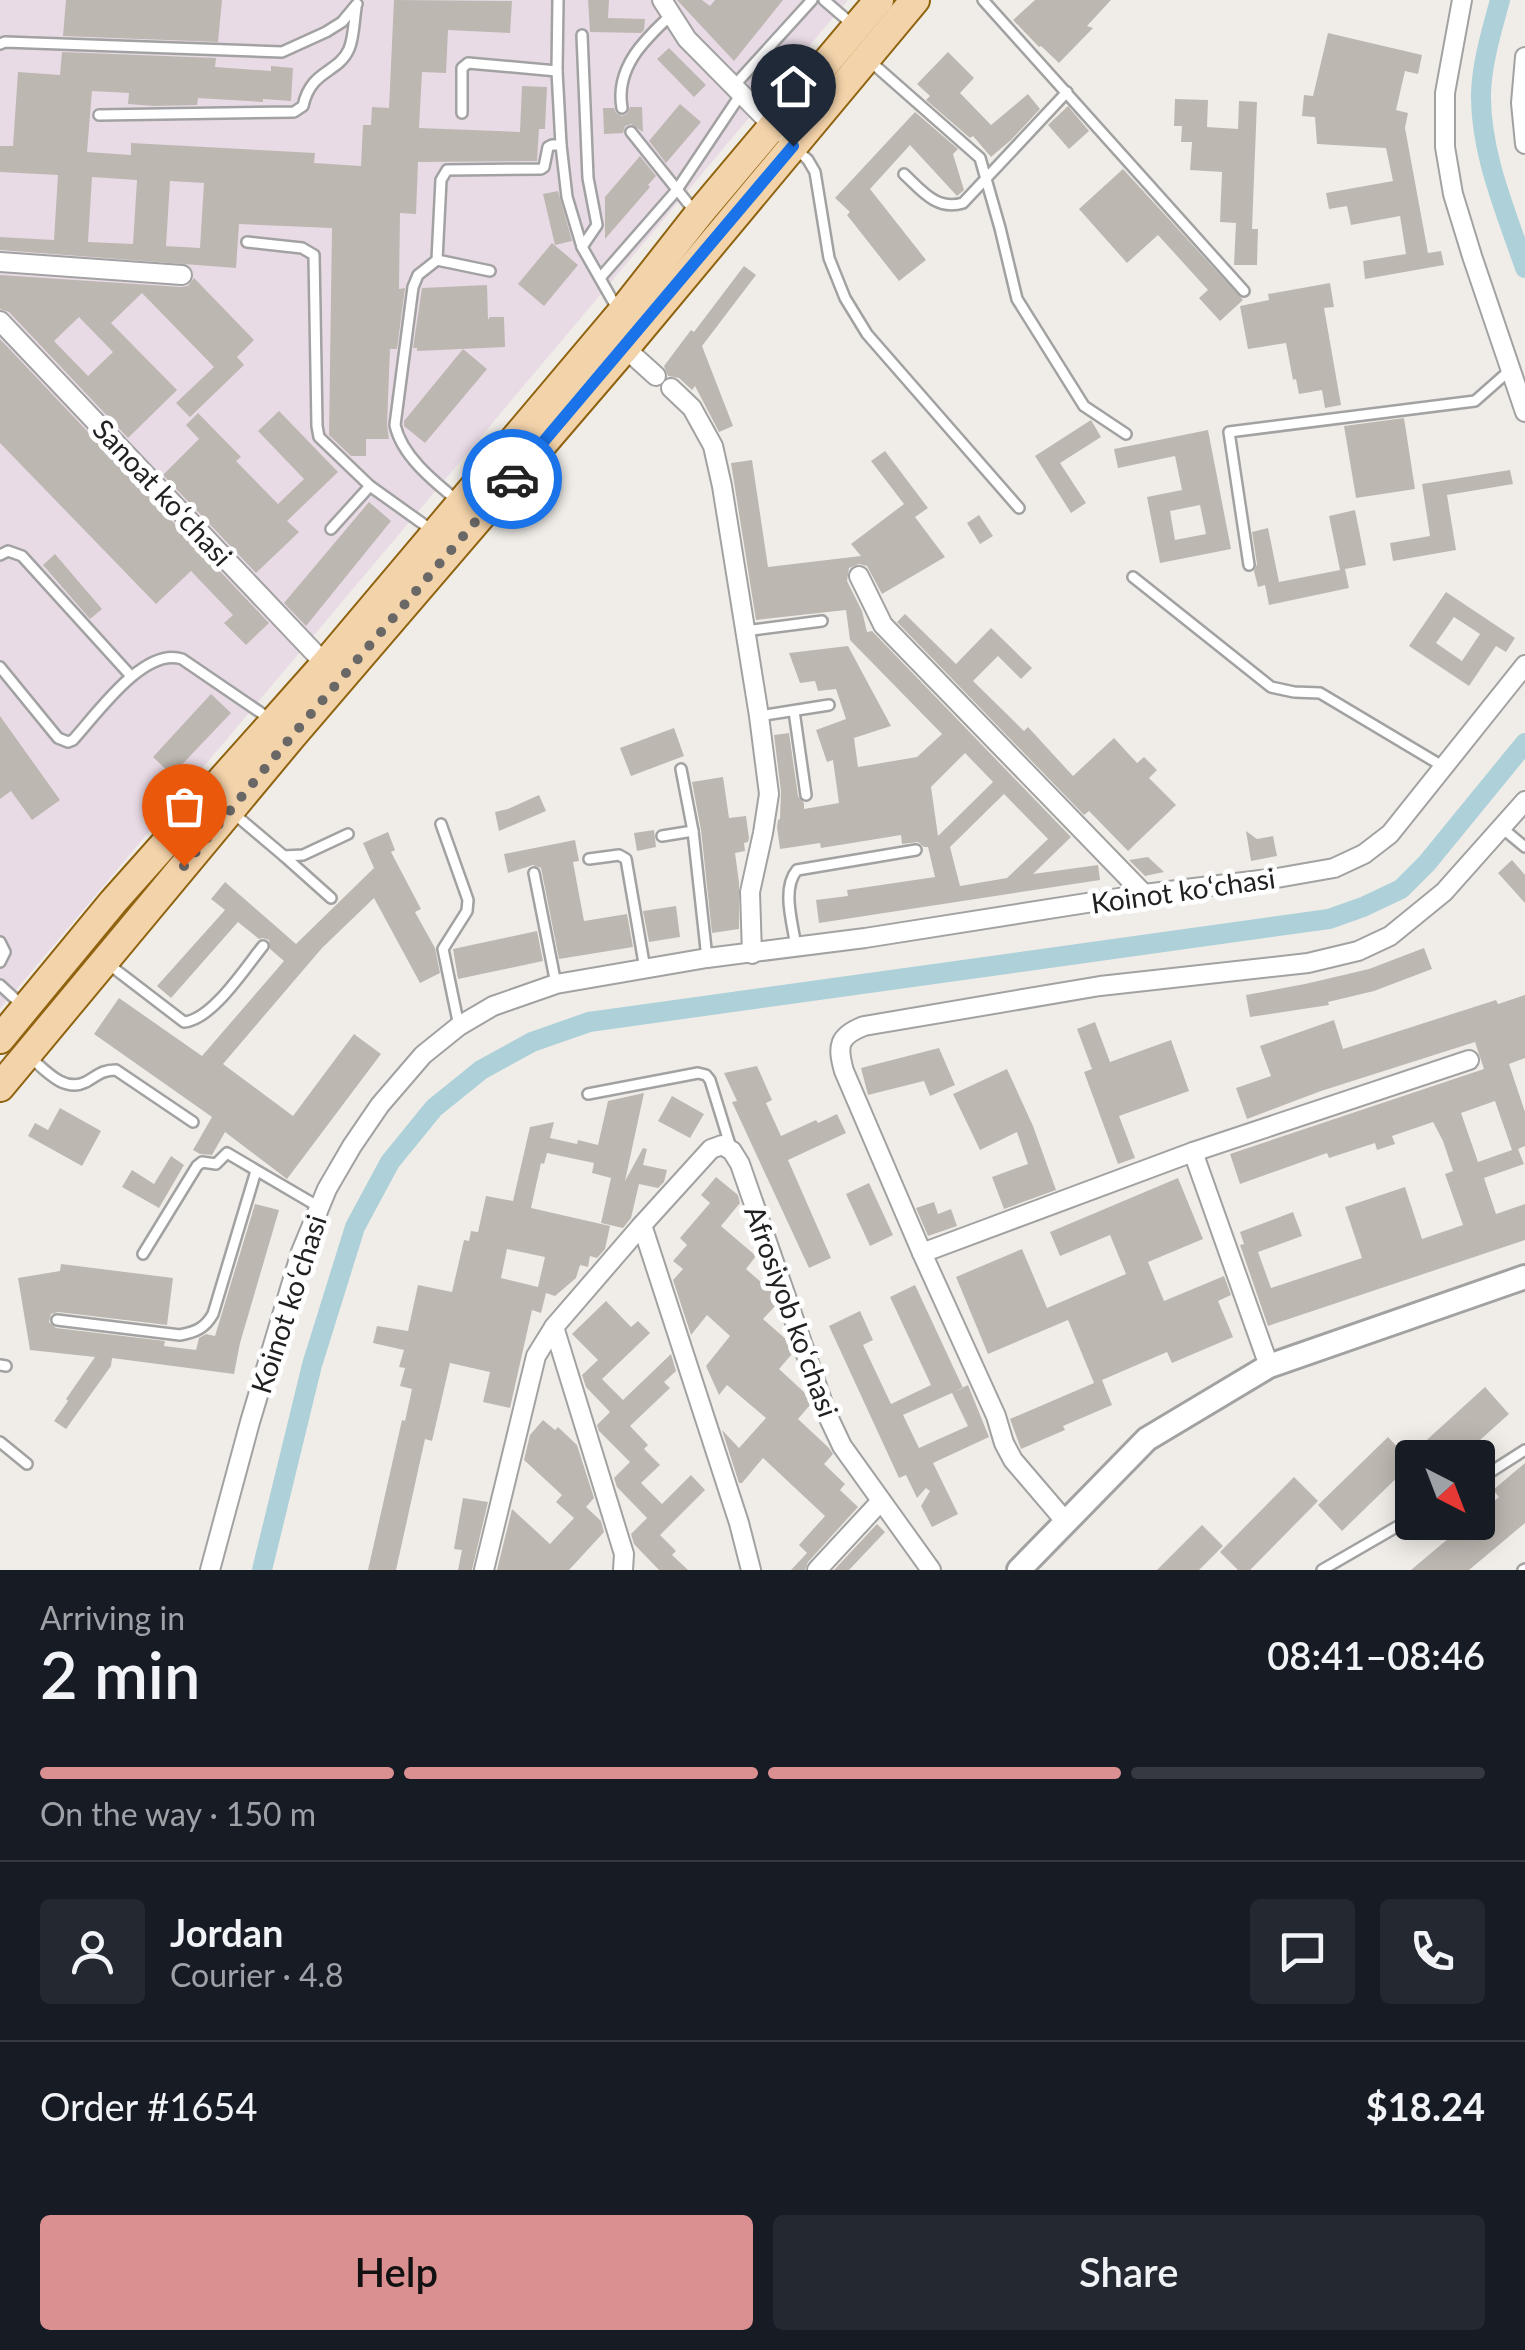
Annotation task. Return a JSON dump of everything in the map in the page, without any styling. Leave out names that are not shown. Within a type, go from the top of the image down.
[{"type":"main road","points":[[0,1087],[624,348],[783,136],[854,27],[879,0]]},
{"type":"main road","points":[[0,1039],[113,902],[436,532],[621,313],[698,215],[866,56],[915,0]]},
{"type":"main road","points":[[113,902],[138,921]]},
{"type":"street","points":[[1462,0],[1445,93],[1445,147],[1463,225],[1525,412]]},
{"type":"street","points":[[666,8],[687,39],[783,136]]},
{"type":"street","points":[[1525,57],[1525,144]]},
{"type":"street","points":[[0,262],[182,274]]},
{"type":"street","name":"Sanoat koʻchasi","points":[[0,321],[324,664]]},
{"type":"street","points":[[624,348],[692,408],[713,446],[722,486],[768,794],[750,892],[752,954]]},
{"type":"street","points":[[859,576],[883,625],[1144,894]]},
{"type":"street","name":"Koinot koʻchasi","points":[[210,1570],[301,1252],[319,1207],[380,1105],[423,1055],[459,1026],[492,1006],[556,984],[708,958],[1334,868],[1364,854],[1390,834],[1525,665]]},
{"type":"street","points":[[1066,1522],[1013,1460],[844,1071],[840,1044],[852,1030],[864,1026],[1100,986],[1308,963],[1358,951],[1390,936],[1444,892],[1525,801]]},
{"type":"street","points":[[922,1253],[1193,1152],[1469,1060]]},
{"type":"street","points":[[484,1570],[536,1356],[554,1327],[712,1149],[722,1146],[732,1150]]},
{"type":"street","name":"Afrosiyob koʻchasi","points":[[732,1150],[826,1412],[842,1446],[931,1570]]},
{"type":"street","points":[[1193,1152],[1268,1366]]},
{"type":"street","points":[[642,1224],[751,1570]]},
{"type":"street","points":[[1019,1570],[1147,1439],[1268,1366],[1525,1277]]},
{"type":"street","points":[[554,1327],[624,1554],[623,1570]]},
{"type":"street","points":[[818,1570],[880,1501]]},
{"type":"lane","points":[[558,0],[561,145],[567,197],[582,247],[621,313]]},
{"type":"lane","points":[[600,278],[676,191],[737,91],[812,0]]},
{"type":"lane","points":[[824,0],[854,27]]},
{"type":"lane","points":[[983,0],[1244,291]]},
{"type":"lane","points":[[0,44],[282,52],[342,22],[357,2]]},
{"type":"lane","points":[[98,115],[294,112],[303,106],[312,83],[350,48],[357,2]]},
{"type":"lane","points":[[622,108],[620,88],[632,58],[666,8]]},
{"type":"lane","points":[[582,36],[588,178],[597,225],[582,247]]},
{"type":"lane","points":[[866,56],[980,158],[1018,300],[1084,406],[1126,434]]},
{"type":"lane","points":[[462,113],[461,74],[468,63],[558,72]]},
{"type":"lane","points":[[904,174],[939,204],[963,203],[1067,92]]},
{"type":"lane","points":[[630,132],[698,215]]},
{"type":"lane","points":[[783,136],[815,172],[828,258],[845,298],[867,334],[1018,508]]},
{"type":"lane","points":[[460,503],[408,452],[395,425],[413,287],[418,275],[436,260],[441,180],[447,170],[536,170],[544,166],[552,144],[561,145]]},
{"type":"lane","points":[[247,242],[302,248],[314,254],[319,437],[370,486],[436,532]]},
{"type":"lane","points":[[436,260],[490,271]]},
{"type":"lane","points":[[1250,565],[1229,432],[1476,400],[1512,369]]},
{"type":"lane","points":[[330,529],[370,486]]},
{"type":"lane","points":[[0,555],[8,550],[22,556],[132,676]]},
{"type":"lane","points":[[1133,577],[1270,687],[1320,693],[1444,767]]},
{"type":"lane","points":[[746,631],[822,621]]},
{"type":"lane","points":[[0,667],[58,738],[68,742],[132,676],[173,656],[274,721]]},
{"type":"lane","points":[[759,716],[829,705]]},
{"type":"lane","points":[[794,711],[806,796]]},
{"type":"lane","points":[[681,769],[708,958]]},
{"type":"lane","points":[[230,810],[331,898]]},
{"type":"lane","points":[[441,824],[468,900],[467,911],[443,950],[459,1026]]},
{"type":"lane","points":[[1502,828],[1525,847]]},
{"type":"lane","points":[[662,836],[692,830]]},
{"type":"lane","points":[[284,856],[303,855],[348,834]]},
{"type":"lane","points":[[796,947],[789,898],[790,878],[798,870],[916,850]]},
{"type":"lane","points":[[590,860],[619,855],[626,859],[644,969]]},
{"type":"lane","points":[[534,873],[556,984]]},
{"type":"lane","points":[[0,942],[5,952],[0,962]]},
{"type":"lane","points":[[104,962],[184,1022],[196,1021],[263,946]]},
{"type":"lane","points":[[1,987],[26,1009]]},
{"type":"lane","points":[[28,1055],[62,1083],[72,1086],[106,1070],[116,1070],[193,1122]]},
{"type":"lane","points":[[588,1094],[698,1073],[706,1075],[732,1150]]},
{"type":"lane","points":[[142,1254],[202,1162],[216,1164],[226,1153],[319,1207]]},
{"type":"lane","points":[[57,1320],[180,1335],[207,1326],[256,1171]]},
{"type":"lane","points":[[0,1442],[27,1464]]},
{"type":"lane","points":[[1495,1469],[1525,1450]]},
{"type":"lane","points":[[1322,1570],[1395,1528]]},
{"type":"shaded area","points":[[0,0],[848,0],[0,1009]]},
{"type":"building","points":[[66,0],[222,0],[218,42],[63,36]]},
{"type":"building","points":[[394,0],[512,1],[510,33],[448,30],[446,73],[422,72],[419,128],[520,132],[522,86],[547,87],[545,129],[539,129],[537,161],[418,162],[416,214],[400,213],[399,289],[405,288],[397,349],[390,349],[389,439],[366,439],[366,456],[351,456],[329,435],[332,228],[239,224],[236,268],[0,250],[0,237],[54,240],[58,175],[0,172],[0,146],[13,146],[18,72],[60,75],[62,52],[216,58],[215,67],[271,71],[271,66],[293,68],[291,101],[198,98],[197,105],[154,106],[128,104],[129,93],[92,91],[87,152],[131,155],[131,143],[315,153],[314,163],[361,166],[363,125],[371,125],[372,107],[389,108]],"holes":[[[92,177],[137,180],[133,244],[88,242]],[[170,181],[204,183],[200,248],[166,246]]]},
{"type":"building","points":[[588,0],[609,0],[608,18],[645,19],[644,30],[590,32]]},
{"type":"building","points":[[677,0],[702,0],[710,6],[715,0],[783,0],[734,61]]},
{"type":"building","points":[[1035,0],[1111,0],[1087,26],[1093,28],[1059,63],[1013,20]]},
{"type":"building","points":[[1328,33],[1422,55],[1418,74],[1405,71],[1396,110],[1408,113],[1405,128],[1428,253],[1441,251],[1444,265],[1365,279],[1363,261],[1406,254],[1400,216],[1351,225],[1347,206],[1329,209],[1326,193],[1393,181],[1386,148],[1317,144],[1315,117],[1302,116],[1304,95],[1313,96]]},
{"type":"building","points":[[669,48],[706,85],[694,97],[657,59]]},
{"type":"building","points":[[948,52],[974,78],[960,93],[991,125],[1028,94],[1040,109],[991,157],[973,136],[970,138],[926,100],[930,96],[917,84]]},
{"type":"building","points":[[1175,99],[1208,100],[1207,127],[1238,129],[1239,101],[1257,102],[1252,229],[1258,229],[1257,265],[1234,265],[1236,223],[1220,222],[1222,172],[1190,170],[1192,142],[1181,142],[1182,126],[1174,126]]},
{"type":"building","points":[[680,104],[701,122],[666,163],[649,141]]},
{"type":"building","points":[[1068,106],[1089,131],[1069,149],[1048,125]]},
{"type":"building","points":[[630,107],[642,107],[643,132],[631,124],[625,126],[623,133],[604,134],[603,108],[614,108],[622,116]]},
{"type":"building","points":[[915,112],[958,149],[953,154],[964,190],[957,196],[910,145],[870,189],[926,260],[899,281],[847,215],[850,212],[835,198]]},
{"type":"building","points":[[640,156],[656,176],[605,239],[605,197]]},
{"type":"building","points":[[1123,169],[1243,300],[1220,321],[1199,298],[1208,290],[1158,235],[1127,263],[1079,209]]},
{"type":"building","points":[[558,191],[572,241],[555,245],[543,194]]},
{"type":"building","points":[[552,243],[578,265],[544,306],[518,284]]},
{"type":"building","points":[[744,266],[756,275],[702,346],[733,426],[719,432],[695,386],[692,390],[679,378],[668,376],[664,366]]},
{"type":"building","points":[[0,275],[181,287],[188,286],[194,278],[254,340],[237,357],[244,365],[190,417],[176,403],[214,367],[142,293],[111,323],[177,390],[128,438],[9,312],[0,309]],"holes":[[[79,317],[113,352],[88,376],[54,341]]]},
{"type":"building","points":[[1330,283],[1334,307],[1324,308],[1341,405],[1325,408],[1322,390],[1299,394],[1286,343],[1248,349],[1240,306],[1269,300],[1268,294]]},
{"type":"building","points":[[487,285],[488,320],[504,317],[505,347],[417,351],[413,348],[422,288]]},
{"type":"building","points":[[0,339],[269,623],[246,645],[224,623],[233,615],[191,571],[156,604],[0,443]]},
{"type":"building","points":[[463,349],[487,369],[425,443],[404,426],[404,421]]},
{"type":"building","points":[[279,411],[338,472],[287,521],[299,532],[256,573],[163,475],[199,439],[186,425],[198,413],[241,457],[236,461],[278,504],[304,479],[258,431]]},
{"type":"building","points":[[1404,418],[1415,489],[1356,498],[1344,426]]},
{"type":"building","points":[[1091,420],[1101,437],[1060,463],[1086,503],[1071,513],[1035,456]]},
{"type":"building","points":[[1208,430],[1231,549],[1160,563],[1147,497],[1182,490],[1175,456],[1118,468],[1114,449]],"holes":[[[1200,505],[1206,534],[1175,540],[1170,511]]]},
{"type":"building","points":[[885,451],[928,508],[915,517],[945,557],[882,594],[867,566],[849,568],[847,581],[862,611],[867,632],[872,631],[1071,837],[1033,874],[1098,865],[1100,880],[819,923],[816,900],[848,896],[847,890],[935,877],[928,847],[918,842],[902,844],[901,835],[821,848],[820,843],[780,849],[777,827],[781,792],[774,735],[789,733],[798,796],[804,809],[839,803],[833,760],[827,762],[816,730],[846,719],[836,689],[818,691],[815,681],[800,683],[789,653],[848,646],[891,726],[854,738],[858,767],[917,757],[942,734],[850,640],[846,610],[756,620],[731,463],[752,460],[768,567],[861,556],[851,544],[904,504],[871,461]],"holes":[[[965,753],[993,782],[938,836],[931,787]],[[1004,794],[1048,839],[1007,878],[960,886],[950,847]]]},
{"type":"building","points":[[1510,470],[1513,484],[1447,495],[1456,550],[1393,561],[1390,543],[1430,536],[1422,484]]},
{"type":"building","points":[[369,502],[391,521],[306,626],[284,603]]},
{"type":"building","points":[[1355,510],[1366,565],[1345,569],[1349,588],[1269,605],[1265,585],[1258,587],[1254,571],[1257,564],[1252,532],[1268,528],[1279,582],[1340,570],[1329,516]]},
{"type":"building","points":[[979,515],[993,536],[980,544],[967,523]]},
{"type":"building","points":[[55,554],[102,609],[90,619],[43,565]]},
{"type":"building","points":[[1446,592],[1515,638],[1506,652],[1496,646],[1469,686],[1409,646]],"holes":[[[1454,617],[1480,634],[1462,661],[1436,643]]]},
{"type":"building","points":[[905,614],[956,664],[991,628],[1032,668],[1021,679],[998,656],[973,681],[1024,731],[1028,727],[1073,776],[1114,738],[1137,763],[1144,757],[1157,770],[1149,778],[1176,805],[1128,851],[1089,811],[1084,815],[897,622]]},
{"type":"building","points":[[211,694],[231,713],[172,775],[153,757]]},
{"type":"building","points":[[0,716],[60,800],[32,820],[11,791],[0,799]]},
{"type":"building","points":[[674,728],[684,756],[631,776],[620,748]]},
{"type":"building","points":[[723,777],[729,818],[746,816],[749,838],[744,843],[745,851],[735,853],[739,929],[712,933],[692,782]]},
{"type":"building","points":[[539,795],[546,811],[499,831],[495,812]]},
{"type":"building","points":[[654,830],[656,847],[637,851],[634,833]]},
{"type":"building","points":[[1246,831],[1257,839],[1273,836],[1277,856],[1251,861]]},
{"type":"building","points":[[388,832],[395,850],[391,852],[421,909],[415,912],[435,948],[440,973],[420,983],[374,898],[322,948],[223,1064],[293,1116],[354,1034],[381,1054],[287,1179],[225,1132],[212,1155],[193,1150],[212,1117],[94,1034],[119,998],[202,1056],[284,961],[270,949],[269,940],[259,939],[238,922],[171,998],[157,986],[225,910],[211,899],[225,882],[296,944],[374,868],[363,843]]},
{"type":"building","points":[[575,840],[579,861],[573,862],[584,921],[627,914],[633,947],[559,959],[541,868],[533,865],[508,873],[504,854]]},
{"type":"building","points":[[1148,857],[1164,872],[1145,876],[1129,860]]},
{"type":"building","points":[[1512,860],[1525,875],[1525,903],[1498,873]]},
{"type":"building","points":[[676,906],[680,937],[649,942],[643,911]]},
{"type":"building","points":[[537,931],[543,961],[458,979],[453,949]]},
{"type":"building","points":[[1424,948],[1432,969],[1374,991],[1328,1002],[1329,1005],[1250,1017],[1246,995],[1369,969]]},
{"type":"building","points":[[1525,995],[1525,1058],[1509,1064],[1525,1112],[1525,1146],[1518,1149],[1524,1164],[1484,1178],[1496,1214],[1525,1204],[1525,1240],[1268,1326],[1240,1245],[1244,1244],[1240,1232],[1293,1212],[1302,1236],[1258,1252],[1271,1288],[1362,1258],[1345,1207],[1405,1187],[1422,1239],[1463,1225],[1445,1174],[1453,1171],[1433,1122],[1392,1136],[1395,1144],[1377,1150],[1375,1143],[1329,1158],[1327,1153],[1240,1184],[1230,1154],[1484,1069],[1475,1042],[1247,1119],[1236,1088],[1271,1076],[1260,1046],[1334,1020],[1343,1049],[1496,1000],[1498,1004]],"holes":[[[1495,1101],[1512,1150],[1478,1162],[1461,1113]]]},
{"type":"building","points":[[1095,1022],[1110,1062],[1171,1040],[1189,1091],[1119,1116],[1135,1158],[1118,1164],[1084,1072],[1092,1069],[1077,1029]]},
{"type":"building","points":[[939,1048],[955,1085],[930,1096],[924,1081],[868,1095],[861,1068]]},
{"type":"building","points":[[757,1066],[772,1100],[766,1103],[781,1136],[837,1114],[846,1133],[788,1160],[831,1258],[809,1268],[732,1102],[737,1101],[724,1073]]},
{"type":"building","points":[[1007,1069],[1056,1190],[1004,1209],[992,1177],[1028,1164],[1017,1132],[980,1150],[953,1094]]},
{"type":"building","points":[[644,1093],[625,1181],[643,1148],[647,1149],[643,1165],[667,1170],[664,1182],[658,1188],[639,1184],[631,1218],[623,1228],[601,1223],[611,1178],[592,1173],[594,1163],[547,1153],[531,1208],[610,1226],[605,1249],[597,1258],[590,1256],[588,1267],[580,1265],[576,1278],[555,1296],[546,1293],[541,1313],[532,1310],[510,1408],[483,1402],[490,1372],[450,1363],[432,1441],[425,1439],[396,1570],[368,1570],[412,1389],[400,1386],[405,1368],[399,1367],[404,1350],[373,1343],[377,1326],[408,1331],[418,1285],[452,1292],[464,1240],[469,1241],[471,1231],[478,1232],[486,1196],[513,1201],[530,1127],[554,1122],[550,1138],[598,1145],[608,1101]],"holes":[[[507,1249],[545,1257],[538,1287],[501,1278]]]},
{"type":"building","points":[[672,1096],[704,1114],[690,1138],[658,1121]]},
{"type":"building","points":[[60,1108],[101,1131],[82,1166],[28,1136],[35,1123],[48,1130]]},
{"type":"building","points":[[171,1156],[184,1165],[159,1208],[122,1187],[132,1170],[154,1184]]},
{"type":"building","points":[[716,1177],[738,1195],[740,1203],[721,1226],[756,1256],[746,1269],[771,1291],[776,1305],[763,1319],[788,1341],[792,1354],[779,1369],[806,1394],[810,1405],[798,1419],[829,1448],[833,1454],[824,1464],[845,1484],[840,1490],[858,1507],[805,1570],[791,1570],[807,1553],[799,1545],[825,1516],[763,1458],[739,1483],[722,1430],[739,1448],[766,1418],[727,1385],[719,1395],[706,1366],[730,1336],[707,1315],[691,1335],[673,1280],[683,1269],[673,1261],[687,1245],[680,1238],[710,1203],[701,1195]]},
{"type":"building","points":[[1178,1178],[1203,1239],[1148,1262],[1164,1301],[1224,1276],[1231,1295],[1218,1301],[1233,1337],[1172,1363],[1167,1352],[1102,1380],[1112,1405],[1021,1449],[1010,1419],[1094,1383],[1068,1320],[988,1354],[956,1277],[1022,1249],[1047,1308],[1126,1274],[1110,1235],[1060,1256],[1050,1232]]},
{"type":"building","points":[[869,1183],[893,1235],[870,1246],[846,1194]]},
{"type":"building","points":[[934,1202],[938,1214],[951,1209],[957,1226],[928,1236],[916,1208]]},
{"type":"building","points":[[255,1204],[279,1210],[234,1374],[112,1358],[111,1366],[66,1429],[54,1421],[95,1357],[30,1350],[18,1278],[60,1271],[61,1264],[173,1278],[167,1325],[58,1312],[51,1314],[49,1322],[56,1328],[165,1341],[164,1346],[196,1350],[199,1338],[206,1334],[215,1336]]},
{"type":"building","points":[[915,1285],[963,1388],[968,1385],[989,1437],[933,1463],[958,1514],[932,1527],[921,1506],[930,1491],[926,1488],[917,1498],[906,1475],[899,1478],[829,1326],[860,1311],[873,1340],[863,1345],[891,1404],[931,1385],[890,1297]],"holes":[[[953,1392],[968,1426],[919,1448],[903,1415]]]},
{"type":"building","points":[[606,1301],[631,1327],[638,1321],[650,1333],[602,1379],[623,1400],[671,1354],[676,1371],[664,1382],[670,1388],[630,1426],[660,1465],[641,1483],[662,1504],[691,1475],[705,1490],[660,1535],[676,1551],[672,1555],[688,1570],[659,1570],[634,1544],[631,1534],[647,1518],[617,1487],[614,1478],[630,1462],[597,1425],[610,1412],[586,1387],[582,1375],[598,1360],[572,1334]]},
{"type":"building","points":[[1485,1387],[1509,1414],[1480,1440],[1427,1440]]},
{"type":"building","points":[[543,1420],[555,1430],[558,1427],[577,1445],[594,1498],[586,1507],[601,1521],[604,1532],[569,1570],[497,1570],[512,1509],[550,1544],[574,1518],[556,1502],[562,1495],[524,1460],[530,1435]]},
{"type":"building","points":[[1388,1437],[1395,1445],[1395,1480],[1342,1531],[1318,1505]]},
{"type":"building","points":[[1525,1463],[1525,1523],[1469,1570],[1411,1570],[1447,1540],[1495,1540],[1495,1500],[1499,1497],[1495,1488]]},
{"type":"building","points":[[1294,1477],[1318,1501],[1250,1570],[1238,1570],[1220,1552]]},
{"type":"building","points":[[463,1498],[488,1502],[472,1570],[458,1570],[462,1550],[454,1549]]},
{"type":"building","points":[[877,1524],[885,1532],[849,1570],[834,1570]]},
{"type":"building","points":[[1202,1525],[1223,1546],[1199,1570],[1157,1570]]},
{"type":"waterway","points":[[1500,0],[1483,70],[1482,115],[1496,182],[1525,268]]},
{"type":"waterway","points":[[262,1570],[312,1365],[355,1227],[390,1162],[434,1108],[481,1070],[532,1042],[589,1022],[1329,919],[1401,889],[1525,743]]},
{"type":"way so far","points":[[184,866],[512,479]]},
{"type":"route","points":[[512,479],[793,146]]}]
